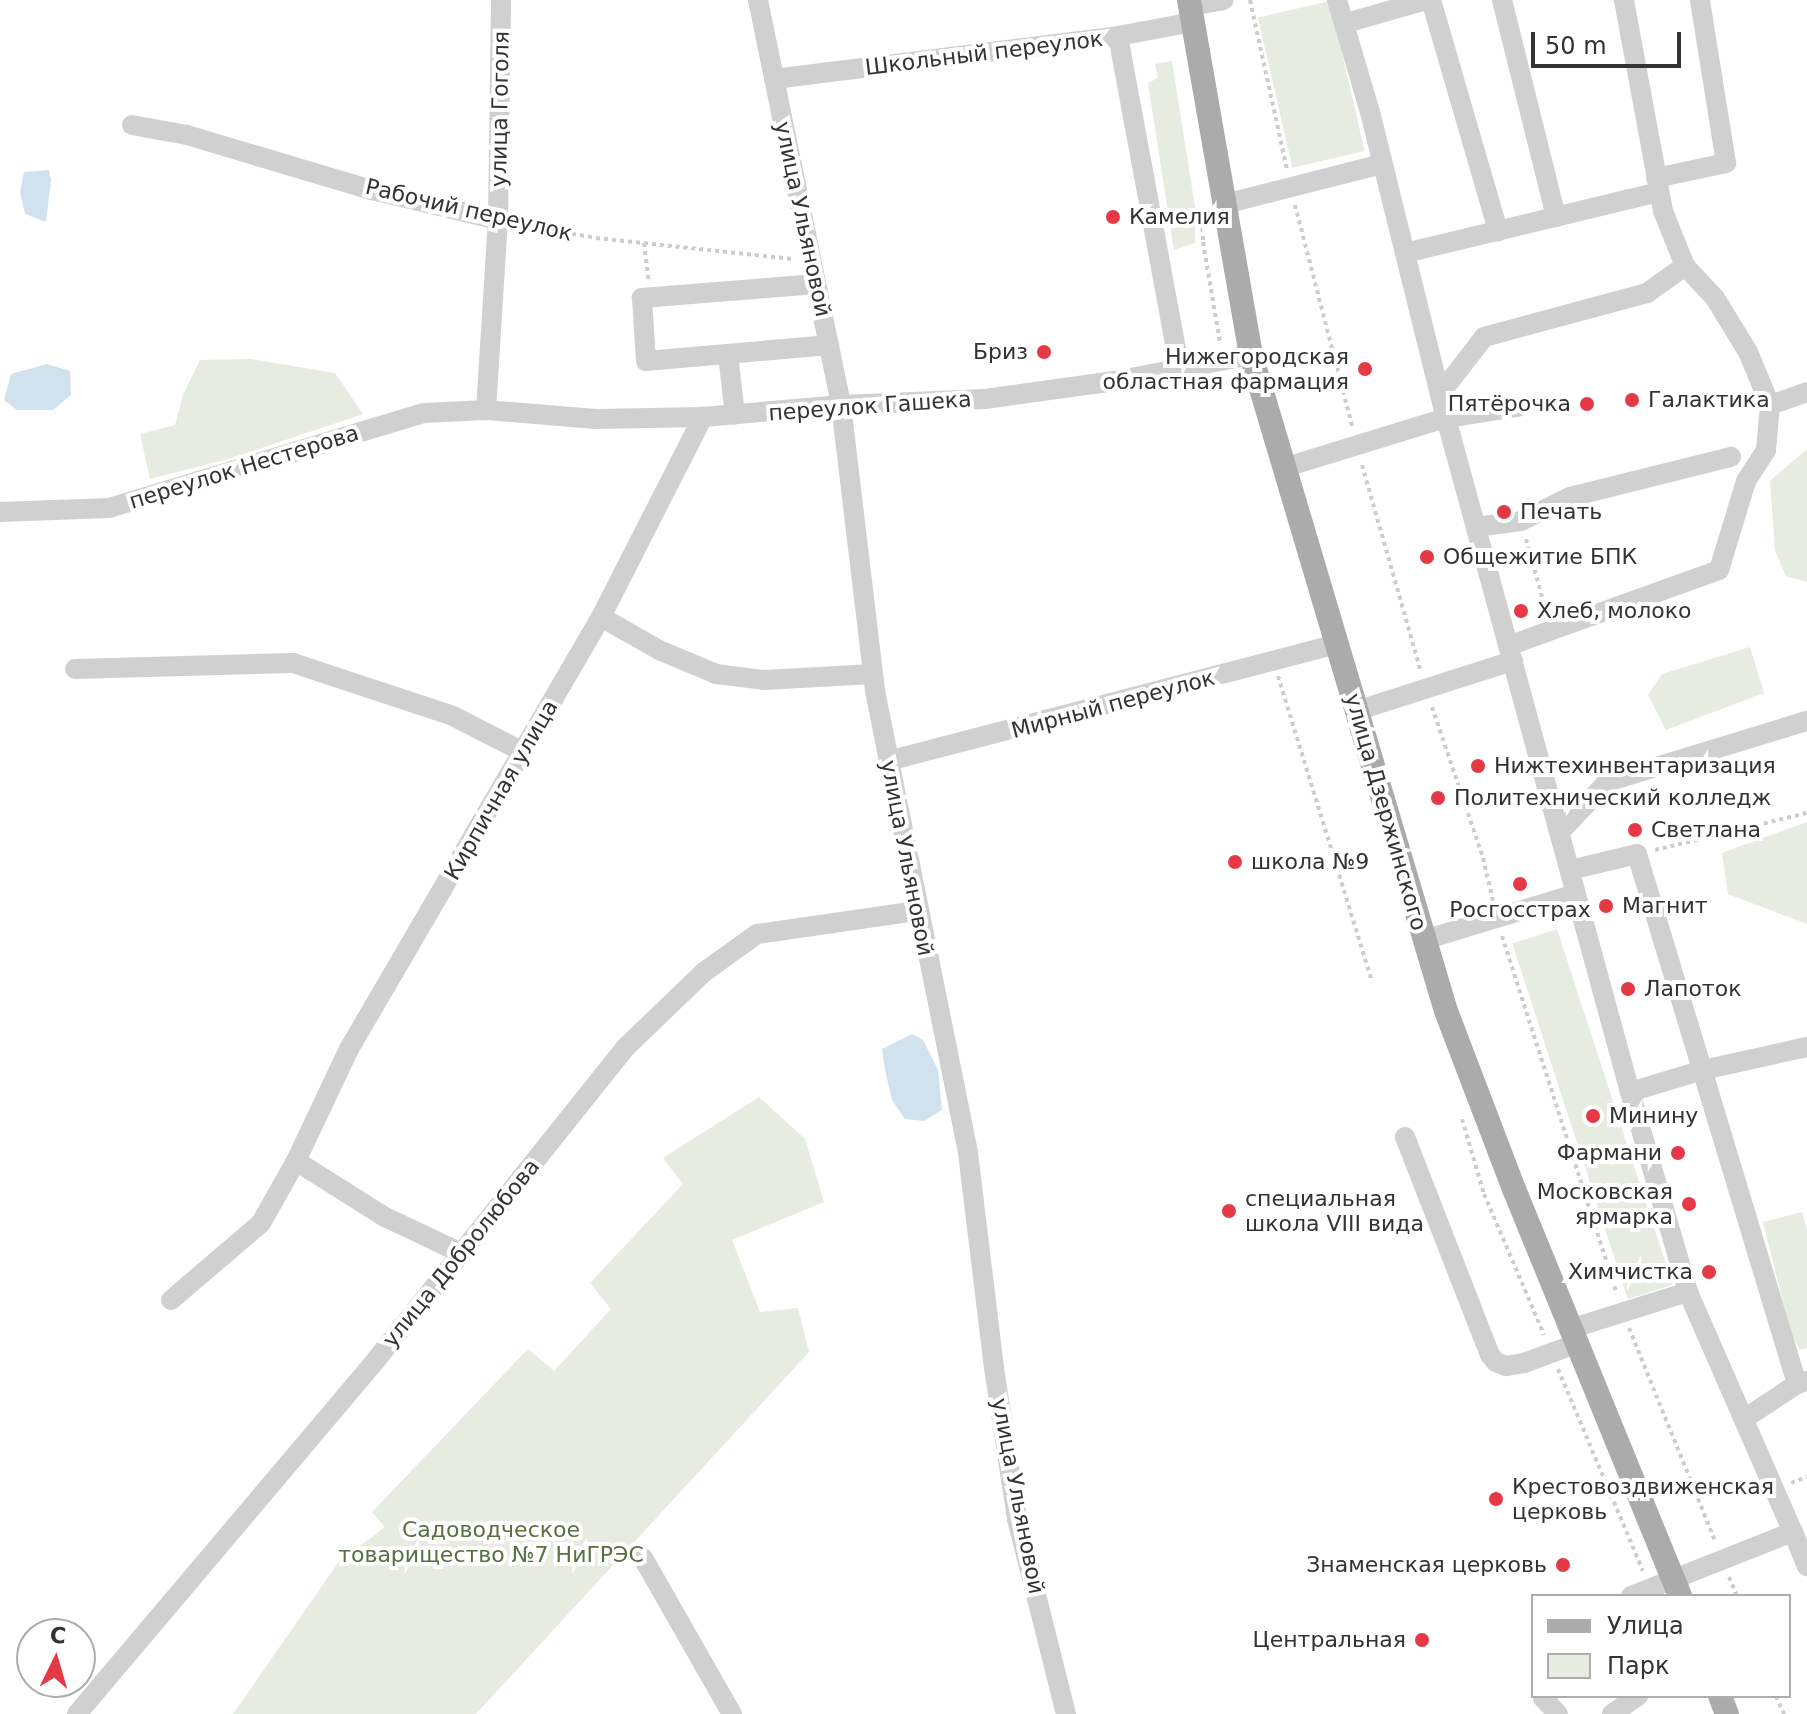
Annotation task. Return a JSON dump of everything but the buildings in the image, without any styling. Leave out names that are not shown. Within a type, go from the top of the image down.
[{"type":"main road","name":"улица Дзержинского","points":[[1190,9],[1213,203],[1251,355],[1424,940],[1446,1011],[1508,1175],[1677,1588]]},
{"type":"street","name":"улица Гоголя","points":[[486,410],[498,220],[501,0]]},
{"type":"street","name":"улица Ульяновой","points":[[758,0],[841,405],[873,674],[917,911],[968,1153],[994,1368],[1017,1519],[1066,1714]]},
{"type":"street","name":"Школьный переулок","points":[[774,79],[1118,36],[1223,0]]},
{"type":"street","points":[[1337,0],[1346,23],[1446,418],[1561,831],[1575,894],[1688,1292],[1807,1566]]},
{"type":"street","points":[[1346,23],[1429,0],[1498,231]]},
{"type":"street","points":[[1502,0],[1556,217]]},
{"type":"street","points":[[1356,711],[1426,689],[1510,654],[1552,631],[1719,570],[1746,481],[1766,450],[1770,405],[1740,338],[1715,298],[1685,266],[1663,211],[1624,0]]},
{"type":"street","points":[[1405,253],[1556,217],[1726,163],[1700,0]]},
{"type":"street","points":[[1118,36],[1180,369]]},
{"type":"street","name":"Рабочий переулок","points":[[132,125],[187,135],[372,190],[498,220]]},
{"type":"street","points":[[1213,203],[1291,190],[1382,164]]},
{"type":"street","points":[[1440,394],[1484,337],[1647,293],[1685,266]]},
{"type":"street","points":[[816,284],[642,298],[646,361],[829,345]]},
{"type":"street","points":[[728,354],[735,415]]},
{"type":"street","name":"переулок Гашека","points":[[486,410],[596,419],[703,417],[841,405],[985,399],[1251,355]]},
{"type":"street","points":[[1770,405],[1807,392]]},
{"type":"street","points":[[1283,468],[1446,418],[1517,407]]},
{"type":"street","name":"переулок Нестерова","points":[[0,512],[109,508],[424,413],[486,410]]},
{"type":"street","name":"Кирпичная улица","points":[[171,1300],[261,1223],[296,1161],[349,1049],[601,617],[703,417]]},
{"type":"street","points":[[1476,527],[1521,521],[1570,497],[1731,457]]},
{"type":"street","points":[[601,617],[659,650],[716,674],[764,680],[873,674]]},
{"type":"street","name":"Мирный переулок","points":[[888,761],[1336,644]]},
{"type":"street","points":[[75,669],[293,663],[453,716],[523,752]]},
{"type":"street","points":[[1561,831],[1607,782],[1807,721]]},
{"type":"street","points":[[1570,870],[1637,854],[1802,1383],[1744,1419]]},
{"type":"street","points":[[1424,940],[1575,894]]},
{"type":"street","name":"улица Добролюбова","points":[[77,1714],[376,1360],[625,1048],[704,972],[757,934],[917,911]]},
{"type":"street","points":[[1630,1092],[1703,1070],[1807,1047]]},
{"type":"street","points":[[1405,1137],[1496,1362],[1506,1366],[1524,1363],[1622,1313],[1688,1292]]},
{"type":"street","points":[[296,1161],[385,1217],[461,1253]]},
{"type":"street","points":[[1642,1594],[1677,1588],[1723,1560],[1793,1532]]},
{"type":"street","points":[[643,1558],[731,1714]]},
{"type":"street","points":[[1543,1698],[1558,1714]]},
{"type":"street","points":[[1612,1714],[1635,1698]]},
{"type":"path","points":[[1250,0],[1291,190],[1356,444],[1426,689],[1483,858],[1497,918],[1622,1313],[1736,1594]]},
{"type":"path","points":[[1213,203],[1203,242],[1223,360]]},
{"type":"path","name":"Рабочий переулок","points":[[498,220],[644,243],[812,261]]},
{"type":"path","points":[[644,243],[651,297]]},
{"type":"path","points":[[1521,521],[1552,631]]},
{"type":"path","points":[[1274,662],[1371,979]]},
{"type":"path","points":[[1637,854],[1807,813]]},
{"type":"green space","points":[[1330,1],[1365,151],[1293,168],[1258,18]]},
{"type":"green space","points":[[1172,61],[1195,207],[1195,243],[1174,250],[1148,83],[1158,78],[1155,64]]},
{"type":"green space","points":[[251,359],[335,373],[363,414],[235,457],[150,479],[140,434],[175,425],[183,395],[200,360]]},
{"type":"green space","points":[[1807,449],[1807,582],[1786,576],[1775,551],[1770,481]]},
{"type":"green space","points":[[1750,647],[1764,693],[1666,730],[1648,695],[1662,674]]},
{"type":"green space","points":[[1807,822],[1807,924],[1728,894],[1722,853]]},
{"type":"green space","points":[[1557,929],[1673,1285],[1628,1299],[1512,944]]},
{"type":"green space","name":"Садоводческое товарищество №7 НиГРЭС","points":[[759,1097],[805,1139],[824,1202],[732,1240],[760,1312],[798,1308],[809,1352],[476,1714],[233,1714],[338,1563],[385,1527],[372,1512],[528,1349],[554,1371],[611,1309],[590,1283],[683,1184],[663,1158]]},
{"type":"green space","points":[[1802,1212],[1807,1230],[1807,1348],[1800,1350],[1791,1334],[1763,1222]]},
{"type":"water","points":[[49,170],[51,180],[46,222],[25,214],[20,192],[24,172]]},
{"type":"water","points":[[47,364],[70,371],[71,395],[53,410],[17,410],[4,400],[11,374]]},
{"type":"water","points":[[912,1034],[923,1040],[938,1070],[942,1110],[924,1121],[905,1119],[892,1100],[882,1049]]},
{"type":"place","name":"Камелия","points":[[1113,217]]},
{"type":"place","name":"Бриз","points":[[1044,352]]},
{"type":"place","name":"Нижегородская областная фармация","points":[[1365,369]]},
{"type":"place","name":"Галактика","points":[[1632,400]]},
{"type":"place","name":"Пятёрочка","points":[[1587,404]]},
{"type":"place","name":"Печать","points":[[1504,512]]},
{"type":"place","name":"Общежитие БПК","points":[[1427,557]]},
{"type":"place","name":"Хлеб, молоко","points":[[1521,611]]},
{"type":"place","name":"Нижтехинвентаризация","points":[[1478,766]]},
{"type":"place","name":"Политехнический колледж","points":[[1438,798]]},
{"type":"place","name":"Светлана","points":[[1635,830]]},
{"type":"place","name":"школа №9","points":[[1235,862]]},
{"type":"place","name":"Росгосстрах","points":[[1520,884]]},
{"type":"place","name":"Магнит","points":[[1606,906]]},
{"type":"place","name":"Лапоток","points":[[1628,989]]},
{"type":"place","name":"Минину","points":[[1593,1116]]},
{"type":"place","name":"Фармани","points":[[1678,1153]]},
{"type":"place","name":"Московская ярмарка","points":[[1689,1204]]},
{"type":"place","name":"специальная школа VIII вида","points":[[1229,1211]]},
{"type":"place","name":"Химчистка","points":[[1709,1272]]},
{"type":"place","name":"Крестовоздвиженская церковь","points":[[1496,1499]]},
{"type":"place","name":"Знаменская церковь","points":[[1563,1565]]},
{"type":"place","name":"Центральная","points":[[1422,1640]]}]
